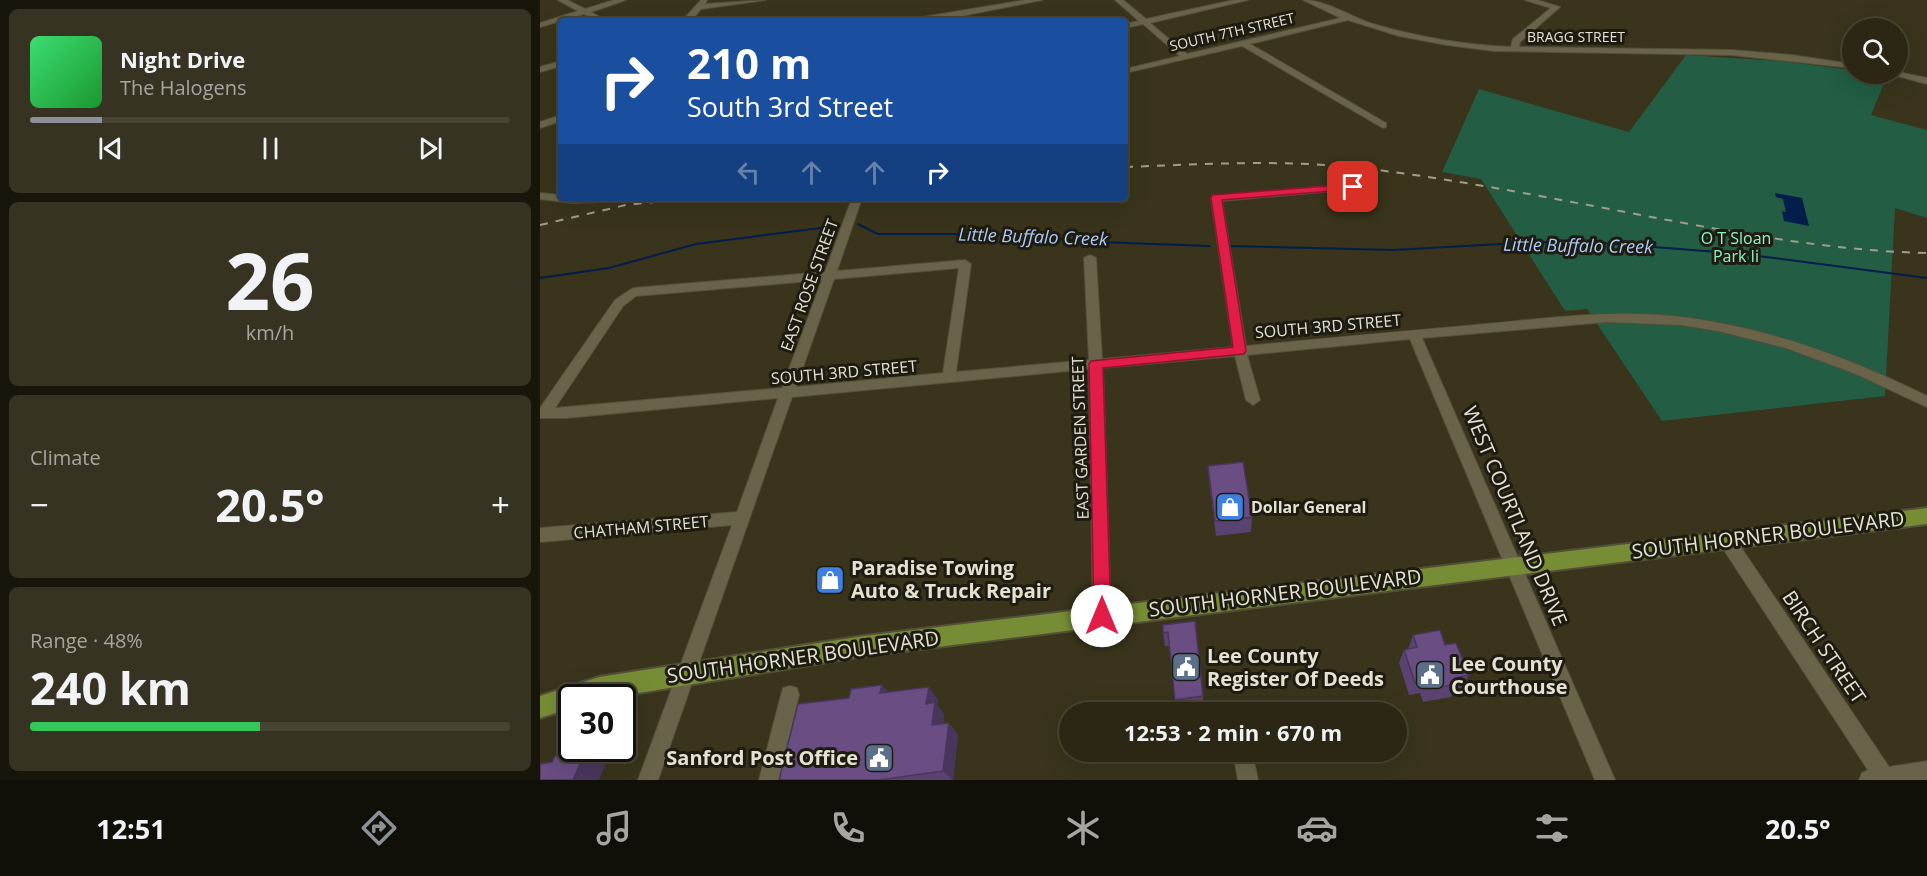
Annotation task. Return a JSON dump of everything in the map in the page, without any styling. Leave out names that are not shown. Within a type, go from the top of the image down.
[{"type":"main road","name":"SOUTH HORNER BOULEVARD","points":[[540,706],[599,688],[864,646],[1927,516]]},
{"type":"street","points":[[562,0],[598,18]]},
{"type":"street","points":[[562,18],[622,0]]},
{"type":"street","points":[[689,18],[702,4],[762,0]]},
{"type":"street","points":[[931,18],[1038,0]]},
{"type":"street","points":[[1119,0],[1186,57]]},
{"type":"street","points":[[1128,25],[1244,0]]},
{"type":"street","name":"BRAGG STREET","points":[[1307,0],[1345,19],[1413,38],[1452,45],[1514,50],[1715,51],[1771,55],[1842,65]]},
{"type":"street","points":[[1514,50],[1516,41],[1555,9],[1550,5],[1529,0]]},
{"type":"street","points":[[540,25],[558,19]]},
{"type":"street","name":"SOUTH 7TH STREET","points":[[1128,70],[1345,19]]},
{"type":"street","points":[[1243,43],[1383,125]]},
{"type":"street","points":[[540,70],[558,64]]},
{"type":"street","points":[[1908,77],[1927,81]]},
{"type":"street","points":[[540,125],[558,119]]},
{"type":"street","points":[[1253,400],[1240,351],[1216,198],[1353,187]]},
{"type":"street","points":[[540,196],[558,198]]},
{"type":"street","name":"EAST ROSE STREET","points":[[648,780],[856,201]]},
{"type":"street","name":"EAST GARDEN STREET","points":[[1090,258],[1096,364],[1102,616]]},
{"type":"street","points":[[542,413],[619,303],[630,294],[641,290],[965,264],[949,378]]},
{"type":"street","name":"SOUTH 3RD STREET","points":[[542,413],[578,412],[1600,318],[1645,318],[1687,322],[1755,336],[1823,357],[1927,402]]},
{"type":"street","name":"WEST COURTLAND DRIVE","points":[[1414,335],[1605,780]]},
{"type":"street","name":"CHATHAM STREET","points":[[540,535],[742,518]]},
{"type":"street","name":"BIRCH STREET","points":[[1726,539],[1880,779]]},
{"type":"street","points":[[769,780],[790,694]]},
{"type":"street","points":[[1245,762],[1248,780]]},
{"type":"street","points":[[1880,779],[1927,771]]},
{"type":"green space","name":"O T Sloan Park Ii","points":[[1686,55],[1781,61],[1842,69],[1842,84],[1884,84],[1871,115],[1927,130],[1927,218],[1895,208],[1885,396],[1662,421],[1587,309],[1565,311],[1481,179],[1442,172],[1479,89],[1629,132]]},
{"type":"water","points":[[1775,193],[1802,198],[1809,226],[1784,221],[1782,211],[1786,212],[1783,199],[1776,197]]},
{"type":"building","name":"Dollar General","points":[[1243,462],[1252,517],[1215,521],[1208,466]]},
{"type":"building","name":"Lee County Register Of Deeds","points":[[1195,621],[1203,696],[1175,700],[1168,632],[1163,633],[1163,625]]},
{"type":"building","name":"Lee County Courthouse","points":[[1440,630],[1445,645],[1456,643],[1469,675],[1456,678],[1458,684],[1429,689],[1426,681],[1415,683],[1404,650],[1417,647],[1413,635]]},
{"type":"building","name":"Sanford Post Office","points":[[882,685],[880,693],[929,687],[926,704],[935,702],[932,725],[949,723],[943,771],[879,780],[779,780],[798,704],[849,698],[851,689]]},
{"type":"building","points":[[555,756],[558,756],[558,762],[581,762],[573,780],[540,780],[540,764],[552,762]]},
{"type":"waterway","name":"Little Buffalo Creek","points":[[858,224],[878,234],[1002,234],[1099,242],[1210,246]]},
{"type":"waterway","name":"Little Buffalo Creek","points":[[540,278],[609,268],[696,244],[836,226]]},
{"type":"waterway","name":"Little Buffalo Creek","points":[[1227,246],[1394,250],[1537,242],[1603,243],[1743,254],[1927,278]]},
{"type":"railway","points":[[1128,167],[1279,163],[1370,169],[1488,187],[1775,239],[1865,250],[1927,253]]},
{"type":"railway","points":[[540,225],[626,205],[664,201]]},
{"type":"place","name":"Dollar General","points":[[1230,507]]},
{"type":"place","name":"Paradise Towing Auto & Truck Repair","points":[[830,580]]},
{"type":"place","name":"Lee County Register Of Deeds","points":[[1186,667]]},
{"type":"place","name":"Lee County Courthouse","points":[[1430,675]]},
{"type":"place","name":"Sanford Post Office","points":[[879,758]]},
{"type":"route","points":[[1102,616],[1096,364],[1240,351],[1216,198],[1353,187]]}]
